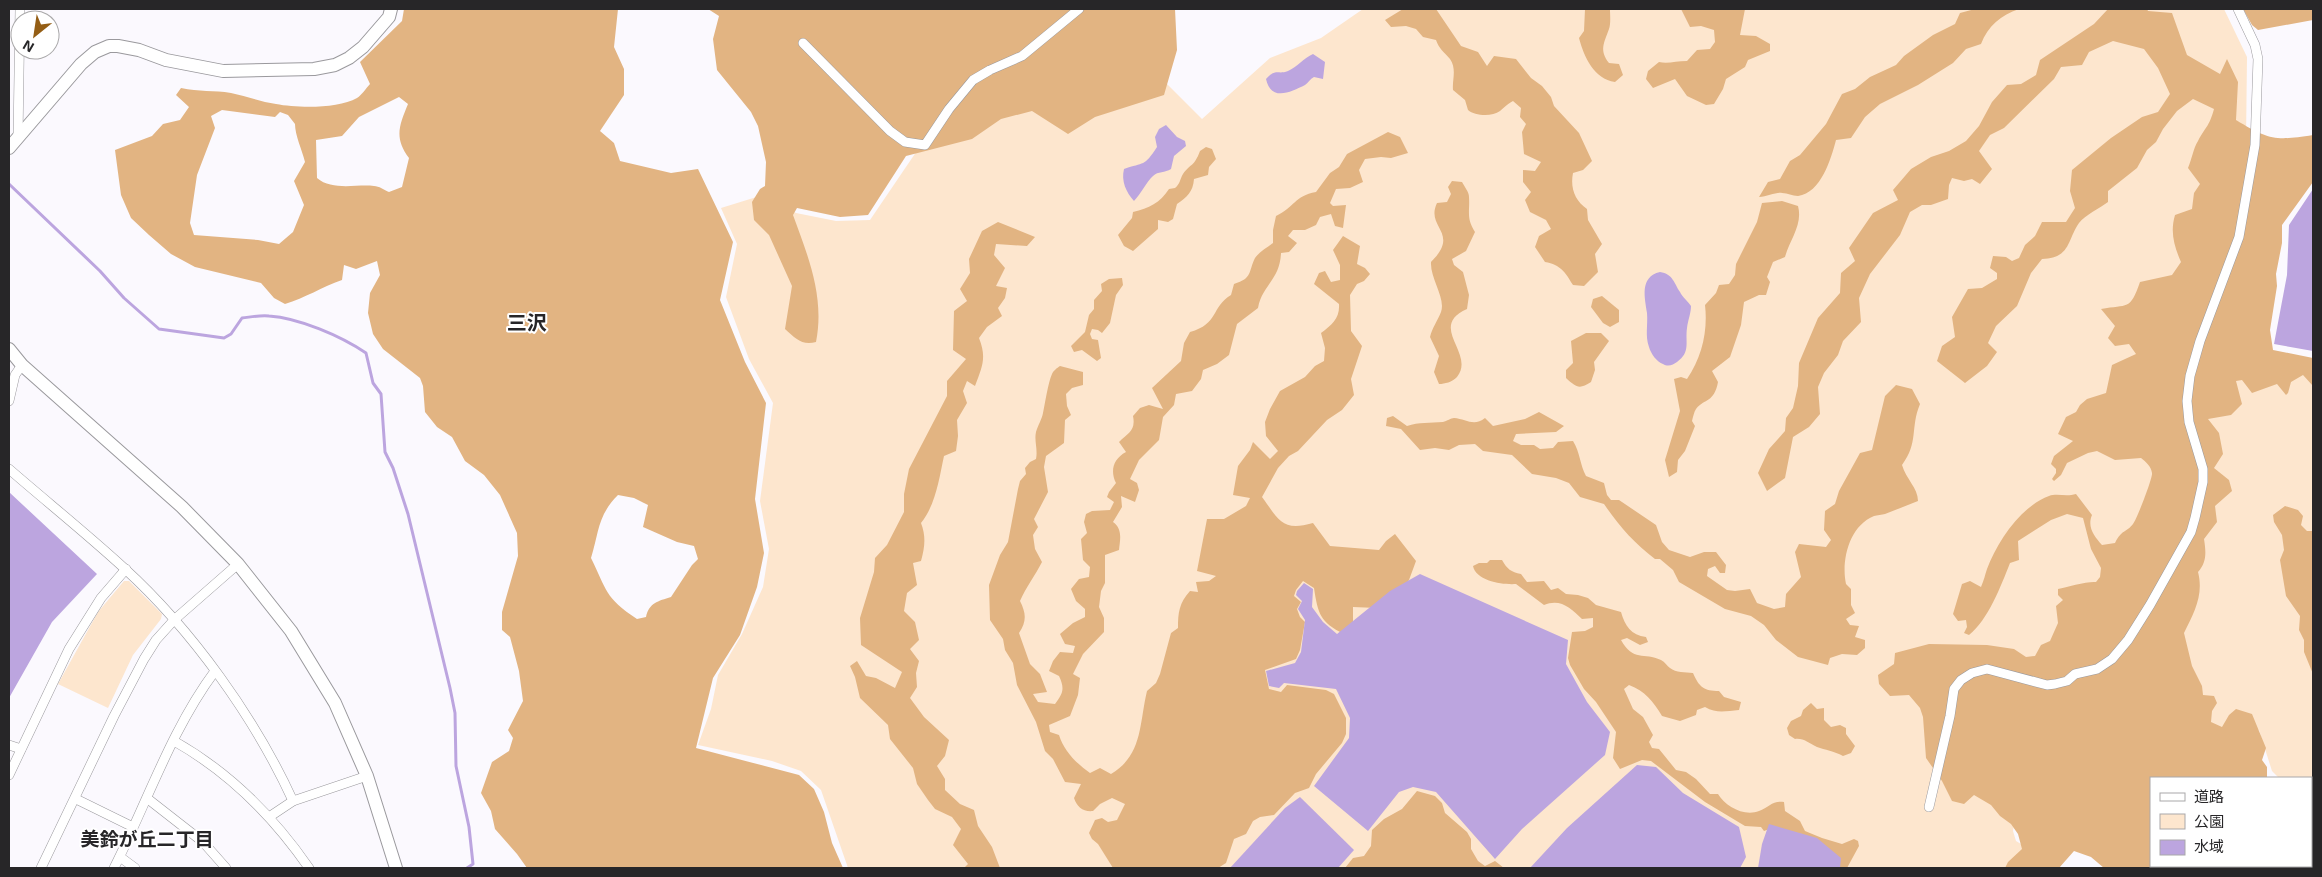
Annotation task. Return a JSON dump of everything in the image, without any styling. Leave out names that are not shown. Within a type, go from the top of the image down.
[{"type":"street","points":[[18,138],[20,9]]},
{"type":"street","points":[[9,148],[81,64],[95,52],[109,46],[140,50],[166,60],[223,72],[314,68],[335,65],[349,58],[375,34],[389,17],[392,9]]},
{"type":"street","points":[[803,43],[890,131],[906,142],[925,145],[959,95],[972,80],[1022,56],[1079,9]]},
{"type":"street","points":[[1929,807],[1950,716],[1954,689],[1961,680],[1972,673],[1987,669],[2047,684],[2056,684],[2067,681],[2075,674],[2097,669],[2112,659],[2128,640],[2191,532],[2203,482],[2203,469],[2189,422],[2187,401],[2190,376],[2194,359],[2239,237],[2254,145],[2258,59],[2255,44],[2238,9]]},
{"type":"street","points":[[9,349],[22,365],[182,507],[238,564],[291,631],[335,703],[367,776],[396,868]]},
{"type":"street","points":[[9,401],[15,375],[22,365]]},
{"type":"street","points":[[9,469],[126,569],[174,620],[215,671],[249,718],[274,760],[293,801]]},
{"type":"street","points":[[41,868],[114,716],[156,640],[174,620],[238,564]]},
{"type":"street","points":[[9,775],[78,632],[101,598],[126,569]]},
{"type":"street","points":[[114,868],[174,741],[201,690],[215,671]]},
{"type":"street","points":[[174,741],[213,765],[245,792],[269,817],[309,868]]},
{"type":"street","points":[[9,745],[22,748]]},
{"type":"street","points":[[269,817],[293,801],[367,776]]},
{"type":"street","points":[[76,798],[133,826]]},
{"type":"street","points":[[148,799],[203,842],[226,868]]},
{"type":"street","points":[[120,857],[135,868]]},
{"type":"green space","points":[[1363,9],[2224,9],[2247,57],[2246,141],[2249,347],[2313,378],[2313,811],[2312,777],[2278,777],[2272,771],[2259,730],[2251,726],[2017,808],[2013,831],[2016,841],[2061,868],[848,868],[821,790],[801,771],[772,761],[698,745],[711,709],[718,675],[742,634],[763,587],[769,549],[760,501],[773,403],[749,359],[726,297],[737,244],[721,208],[763,195],[796,213],[836,221],[870,220],[948,105],[1162,79],[1202,119],[1270,58],[1321,38]]},
{"type":"green space","points":[[124,581],[129,581],[162,614],[161,619],[133,655],[108,708],[58,684],[98,612]]},
{"type":"shaded area","points":[[404,9],[618,9],[614,47],[624,69],[624,95],[600,131],[614,143],[620,161],[671,173],[698,169],[733,242],[720,300],[745,362],[766,403],[755,499],[764,553],[757,587],[740,635],[713,678],[696,748],[799,775],[814,789],[824,812],[832,843],[843,868],[527,868],[495,829],[491,811],[481,793],[492,762],[509,751],[513,738],[508,730],[523,701],[519,671],[510,637],[502,630],[502,612],[518,556],[517,533],[500,495],[484,475],[465,461],[452,437],[437,427],[425,412],[423,386],[420,378],[383,349],[373,334],[368,313],[370,293],[380,275],[377,261],[356,269],[344,265],[342,280],[285,304],[274,298],[261,283],[195,267],[171,254],[131,218],[121,195],[115,150],[152,136],[163,124],[180,120],[189,107],[176,95],[181,88],[231,93],[270,103],[295,106],[317,107],[349,102],[359,97],[370,84],[360,62],[402,21]],"holes":[[[399,97],[408,104],[399,132],[401,144],[409,158],[402,187],[389,192],[376,186],[337,186],[317,178],[316,140],[342,136],[359,117]],[[222,110],[275,117],[280,112],[288,115],[295,124],[297,138],[305,162],[294,181],[304,205],[293,232],[279,244],[258,240],[194,235],[190,223],[197,175],[215,128],[211,116]],[[618,495],[634,498],[648,505],[643,527],[677,542],[694,546],[698,559],[671,597],[658,601],[649,609],[646,617],[637,619],[618,605],[604,586],[591,558],[602,518]]]},
{"type":"shaded area","points":[[708,9],[1175,9],[1177,50],[1164,95],[1095,117],[1068,134],[1032,111],[1001,119],[972,139],[906,156],[868,215],[840,217],[797,208],[793,215],[814,277],[817,293],[818,325],[816,342],[807,343],[799,340],[785,329],[792,286],[769,235],[754,220],[752,202],[760,189],[765,186],[766,162],[758,126],[751,112],[717,70],[713,39],[719,16]]},
{"type":"shaded area","points":[[1403,9],[1436,9],[1461,46],[1478,52],[1487,66],[1494,56],[1516,59],[1531,78],[1542,86],[1551,97],[1554,106],[1579,133],[1592,161],[1583,170],[1573,173],[1574,194],[1587,209],[1588,220],[1602,244],[1595,254],[1598,272],[1584,286],[1573,285],[1562,270],[1555,265],[1545,262],[1535,247],[1539,236],[1551,229],[1546,220],[1530,212],[1525,200],[1531,192],[1523,182],[1523,170],[1535,171],[1541,162],[1524,154],[1522,132],[1526,124],[1520,117],[1521,108],[1513,101],[1497,113],[1488,115],[1479,115],[1468,110],[1465,100],[1453,90],[1454,71],[1452,63],[1436,40],[1423,37],[1416,29],[1406,26],[1391,27],[1385,20]]},
{"type":"shaded area","points":[[1585,9],[1610,9],[1610,25],[1603,50],[1609,63],[1619,64],[1623,75],[1615,82],[1601,77],[1591,66],[1584,52],[1579,38],[1584,31]]},
{"type":"shaded area","points":[[1681,9],[1745,9],[1740,35],[1756,36],[1770,44],[1770,51],[1748,60],[1745,67],[1726,79],[1723,89],[1714,104],[1706,105],[1687,96],[1675,79],[1653,88],[1646,79],[1648,71],[1659,62],[1687,61],[1697,50],[1710,49],[1715,42],[1714,30],[1701,26],[1690,27]]},
{"type":"shaded area","points":[[1975,9],[2019,9],[2006,14],[1996,22],[1987,32],[1981,44],[1966,49],[1953,63],[1918,85],[1880,104],[1865,117],[1851,138],[1836,140],[1824,174],[1813,189],[1806,194],[1798,196],[1780,193],[1759,197],[1768,182],[1780,179],[1790,161],[1800,155],[1826,124],[1842,94],[1855,89],[1870,77],[1896,65],[1904,56],[1933,35],[1955,24],[1960,13]]},
{"type":"shaded area","points":[[2108,9],[2147,9],[2148,11],[2172,13],[2187,55],[2220,74],[2227,59],[2238,82],[2236,120],[2257,132],[2273,137],[2290,138],[2313,135],[2313,182],[2282,225],[2282,243],[2276,274],[2277,286],[2270,330],[2273,350],[2313,358],[2313,386],[2303,375],[2291,382],[2286,395],[2277,384],[2252,393],[2242,380],[2236,381],[2242,404],[2231,415],[2208,419],[2219,433],[2223,454],[2214,468],[2229,480],[2232,491],[2215,506],[2217,522],[2204,539],[2205,557],[2198,572],[2200,580],[2199,596],[2184,633],[2192,666],[2202,686],[2203,695],[2214,696],[2217,703],[2212,711],[2211,722],[2222,727],[2229,715],[2236,709],[2252,714],[2266,748],[2262,760],[2267,767],[2267,777],[2150,777],[2150,867],[2312,867],[2312,828],[2313,868],[2104,868],[2091,857],[2074,851],[2059,868],[2005,868],[2008,862],[2022,849],[2018,834],[2011,824],[2000,816],[1991,805],[1974,795],[1964,804],[1952,801],[1942,781],[1926,758],[1923,717],[1920,708],[1909,695],[1890,696],[1879,684],[1878,675],[1894,664],[1895,653],[1929,644],[1987,645],[2014,649],[2026,657],[2035,656],[2041,645],[2050,641],[2058,623],[2056,606],[2063,600],[2058,595],[2058,589],[2096,582],[2100,577],[2101,568],[2091,549],[2083,518],[2067,514],[2051,520],[2018,541],[2019,560],[2010,563],[1988,612],[1976,629],[1969,635],[1964,633],[1967,627],[1966,620],[1958,621],[1953,614],[1962,584],[1970,581],[1981,587],[1991,559],[2011,526],[2039,501],[2052,495],[2076,494],[2092,515],[2091,527],[2094,535],[2102,545],[2115,543],[2120,535],[2133,524],[2138,514],[2152,476],[2149,466],[2141,458],[2115,460],[2097,451],[2088,453],[2067,463],[2061,475],[2054,481],[2052,479],[2056,469],[2051,464],[2054,456],[2073,441],[2058,434],[2066,417],[2076,412],[2087,399],[2106,393],[2112,365],[2136,354],[2129,344],[2115,346],[2108,338],[2115,326],[2101,309],[2127,304],[2133,298],[2140,282],[2172,275],[2181,262],[2174,239],[2175,215],[2192,209],[2194,193],[2200,184],[2188,168],[2196,144],[2209,123],[2214,109],[2193,99],[2177,111],[2156,142],[2147,150],[2137,168],[2108,191],[2108,202],[2079,223],[2063,252],[2051,258],[2042,259],[2031,273],[2017,306],[1996,326],[1988,343],[1997,352],[1987,366],[1965,383],[1937,361],[1942,346],[1955,337],[1952,317],[1968,289],[1982,288],[1997,279],[1997,273],[1990,268],[1993,256],[2006,257],[2012,261],[2019,258],[2025,245],[2035,236],[2042,222],[2066,222],[2075,208],[2070,191],[2072,170],[2111,138],[2142,117],[2158,112],[2170,94],[2158,68],[2144,49],[2113,41],[2089,52],[2082,65],[2061,67],[2054,79],[2004,128],[1990,135],[1979,151],[1992,169],[1980,184],[1972,179],[1964,181],[1952,178],[1949,185],[1948,199],[1931,205],[1922,205],[1910,212],[1900,235],[1870,274],[1859,298],[1861,322],[1843,341],[1838,355],[1824,373],[1818,387],[1820,414],[1809,427],[1793,437],[1785,478],[1767,491],[1758,473],[1769,449],[1785,431],[1786,418],[1793,408],[1798,386],[1799,363],[1818,318],[1840,293],[1841,273],[1855,261],[1849,248],[1873,213],[1898,200],[1893,190],[1911,169],[1931,157],[1949,151],[1966,141],[1979,126],[1992,102],[2007,85],[2021,84],[2036,75],[2040,60],[2094,24]]},
{"type":"shaded area","points":[[2243,9],[2313,9],[2313,20],[2258,30],[2252,25]]},
{"type":"shaded area","points":[[1388,132],[1400,137],[1408,153],[1391,158],[1365,159],[1359,170],[1363,182],[1350,188],[1336,189],[1330,203],[1333,206],[1346,205],[1343,228],[1335,226],[1331,214],[1320,217],[1316,225],[1305,230],[1293,230],[1288,236],[1297,243],[1289,252],[1281,253],[1278,270],[1263,294],[1258,308],[1237,324],[1229,355],[1217,364],[1203,370],[1201,379],[1192,391],[1176,394],[1174,405],[1163,417],[1159,440],[1139,460],[1130,479],[1137,483],[1139,490],[1135,502],[1121,496],[1122,507],[1113,522],[1120,531],[1120,542],[1119,550],[1105,555],[1105,583],[1101,591],[1099,607],[1104,618],[1104,632],[1083,654],[1073,674],[1080,678],[1078,695],[1070,716],[1049,725],[1050,732],[1059,735],[1071,756],[1090,773],[1100,768],[1111,774],[1129,758],[1141,727],[1147,691],[1156,683],[1171,633],[1178,628],[1181,604],[1190,591],[1198,592],[1196,582],[1209,581],[1216,576],[1197,571],[1207,519],[1224,519],[1246,506],[1250,498],[1233,495],[1238,466],[1250,450],[1253,442],[1270,459],[1278,451],[1266,436],[1265,422],[1270,409],[1280,391],[1305,377],[1315,366],[1324,361],[1325,348],[1321,333],[1334,321],[1338,313],[1339,304],[1314,284],[1319,273],[1325,271],[1331,282],[1340,280],[1340,265],[1333,250],[1343,236],[1360,246],[1357,264],[1365,268],[1370,274],[1364,281],[1357,284],[1350,295],[1351,331],[1362,346],[1351,379],[1354,395],[1342,410],[1327,420],[1298,451],[1289,456],[1278,468],[1262,497],[1282,522],[1294,526],[1313,523],[1330,546],[1379,550],[1395,534],[1416,561],[1409,580],[1394,603],[1377,608],[1353,607],[1353,626],[1344,634],[1325,621],[1319,611],[1314,588],[1303,581],[1296,590],[1294,596],[1301,602],[1297,609],[1300,617],[1305,622],[1300,650],[1296,659],[1265,670],[1269,689],[1281,692],[1287,685],[1326,690],[1334,694],[1346,718],[1346,734],[1342,743],[1316,774],[1309,788],[1295,793],[1274,815],[1260,817],[1253,821],[1246,834],[1234,839],[1226,863],[1218,868],[1113,868],[1089,833],[1095,820],[1102,818],[1108,822],[1117,820],[1125,804],[1112,798],[1100,804],[1093,811],[1089,811],[1083,810],[1077,804],[1074,798],[1081,784],[1065,782],[1053,759],[1045,751],[1036,722],[1017,685],[1013,663],[1005,650],[1003,639],[990,620],[989,585],[1000,555],[1008,542],[1020,481],[1026,474],[1025,468],[1036,459],[1036,432],[1053,372],[1060,366],[1083,372],[1083,385],[1072,388],[1066,394],[1067,406],[1071,415],[1065,420],[1064,443],[1046,456],[1044,467],[1048,492],[1034,519],[1038,527],[1033,535],[1035,549],[1042,562],[1020,601],[1025,617],[1019,633],[1030,664],[1040,674],[1047,692],[1033,694],[1038,702],[1055,704],[1061,694],[1062,684],[1059,676],[1049,671],[1053,661],[1060,652],[1073,653],[1075,646],[1065,644],[1060,634],[1073,623],[1085,617],[1085,609],[1076,601],[1071,589],[1079,579],[1089,577],[1090,567],[1083,560],[1081,539],[1087,533],[1084,522],[1086,514],[1092,511],[1110,510],[1114,502],[1107,497],[1116,483],[1113,470],[1118,458],[1126,452],[1119,442],[1132,428],[1133,416],[1140,408],[1149,405],[1163,409],[1152,388],[1181,361],[1184,343],[1190,332],[1206,325],[1220,305],[1231,295],[1234,284],[1247,277],[1255,258],[1273,243],[1276,216],[1303,196],[1316,192],[1330,173],[1339,167],[1347,154]]},
{"type":"shaded area","points":[[1206,147],[1212,149],[1216,159],[1209,167],[1208,175],[1194,179],[1189,194],[1177,204],[1173,219],[1168,222],[1158,220],[1158,229],[1133,251],[1124,246],[1118,235],[1132,218],[1133,212],[1154,204],[1169,189],[1175,188],[1183,174],[1196,160],[1200,151]]},
{"type":"shaded area","points":[[1452,181],[1462,182],[1467,191],[1469,197],[1469,219],[1475,232],[1466,251],[1452,259],[1454,265],[1463,272],[1469,295],[1467,309],[1456,316],[1451,324],[1451,332],[1461,359],[1461,368],[1455,379],[1439,384],[1434,372],[1439,356],[1430,337],[1442,307],[1431,262],[1443,244],[1443,237],[1435,219],[1437,203],[1447,202],[1451,194],[1448,187]]},
{"type":"shaded area","points":[[1782,201],[1798,206],[1799,213],[1797,226],[1785,257],[1773,262],[1767,277],[1770,282],[1766,295],[1759,295],[1744,302],[1741,325],[1730,357],[1712,371],[1718,382],[1714,394],[1695,410],[1692,421],[1695,426],[1685,451],[1678,460],[1677,472],[1669,477],[1665,460],[1680,411],[1674,379],[1681,377],[1687,379],[1697,362],[1705,334],[1705,305],[1716,293],[1719,285],[1729,284],[1735,275],[1736,264],[1757,222],[1762,203]]},
{"type":"shaded area","points":[[998,222],[1035,237],[1027,246],[996,244],[994,255],[1005,268],[996,286],[1007,288],[1005,298],[998,308],[1002,316],[987,327],[979,338],[983,351],[981,368],[975,386],[967,381],[963,391],[967,403],[957,420],[958,436],[956,451],[944,456],[934,500],[921,523],[924,542],[921,561],[913,563],[917,585],[907,593],[904,611],[915,622],[919,640],[910,649],[919,661],[916,673],[917,687],[910,698],[924,717],[949,740],[945,756],[937,766],[945,779],[945,790],[960,804],[974,810],[978,826],[992,847],[1000,868],[964,868],[968,864],[953,845],[961,829],[952,817],[935,809],[917,784],[913,768],[890,739],[888,725],[860,698],[850,666],[857,661],[866,676],[876,678],[895,688],[902,672],[861,645],[860,618],[874,572],[875,558],[887,545],[904,512],[904,494],[909,469],[947,396],[947,381],[966,359],[953,350],[954,311],[967,301],[960,289],[970,273],[969,259],[982,231]]},
{"type":"shaded area","points":[[1122,278],[1123,285],[1116,295],[1110,323],[1102,333],[1092,329],[1090,334],[1092,339],[1098,340],[1101,358],[1097,361],[1082,350],[1074,352],[1071,346],[1085,332],[1089,315],[1094,309],[1094,300],[1102,291],[1101,284],[1109,279]]},
{"type":"shaded area","points":[[1602,296],[1619,310],[1619,322],[1610,327],[1603,323],[1591,307],[1593,299]]},
{"type":"shaded area","points":[[1586,333],[1601,333],[1609,341],[1594,362],[1595,370],[1591,382],[1580,387],[1572,384],[1566,378],[1566,370],[1573,363],[1571,341]]},
{"type":"shaded area","points":[[1896,385],[1912,389],[1920,404],[1915,420],[1911,449],[1902,465],[1916,492],[1918,501],[1885,514],[1874,516],[1865,521],[1853,536],[1846,555],[1845,575],[1846,584],[1851,589],[1851,605],[1855,613],[1846,619],[1850,625],[1859,626],[1855,637],[1865,640],[1865,648],[1857,655],[1842,654],[1830,658],[1828,665],[1798,657],[1776,640],[1764,625],[1751,616],[1725,609],[1679,582],[1673,570],[1660,559],[1655,559],[1647,553],[1621,527],[1604,504],[1580,497],[1569,483],[1556,478],[1532,474],[1512,455],[1483,451],[1475,444],[1459,445],[1449,450],[1435,448],[1420,450],[1401,429],[1386,426],[1387,418],[1393,416],[1407,426],[1420,423],[1443,422],[1454,418],[1477,422],[1485,418],[1493,426],[1525,419],[1539,412],[1564,426],[1556,432],[1516,434],[1513,441],[1521,445],[1534,445],[1540,449],[1553,448],[1558,442],[1573,441],[1586,476],[1604,483],[1607,495],[1611,500],[1619,500],[1656,525],[1662,542],[1669,550],[1690,557],[1704,552],[1716,552],[1726,565],[1725,573],[1720,573],[1715,566],[1708,569],[1707,576],[1727,590],[1750,589],[1757,603],[1774,609],[1785,607],[1786,594],[1801,577],[1795,552],[1799,544],[1826,547],[1831,540],[1824,530],[1825,511],[1835,504],[1839,491],[1860,453],[1872,450],[1885,396]]},
{"type":"shaded area","points":[[2285,506],[2298,510],[2303,516],[2301,525],[2307,531],[2313,531],[2313,674],[2304,652],[2304,640],[2299,630],[2300,616],[2286,596],[2280,560],[2284,550],[2282,535],[2274,522],[2273,515]]},
{"type":"shaded area","points":[[1490,560],[1502,560],[1512,571],[1521,574],[1527,582],[1544,581],[1551,590],[1558,588],[1566,594],[1588,598],[1596,605],[1621,612],[1624,622],[1629,629],[1636,634],[1646,637],[1648,642],[1640,645],[1627,638],[1621,640],[1625,647],[1634,654],[1661,660],[1675,671],[1693,673],[1697,682],[1706,689],[1719,691],[1724,697],[1741,702],[1739,710],[1718,711],[1705,707],[1697,710],[1696,715],[1680,721],[1662,716],[1652,701],[1640,690],[1629,685],[1624,689],[1633,709],[1643,717],[1653,735],[1649,742],[1652,748],[1659,749],[1676,770],[1686,772],[1696,779],[1710,794],[1718,794],[1725,803],[1741,811],[1747,813],[1759,811],[1774,803],[1784,802],[1785,811],[1800,821],[1805,831],[1842,844],[1854,839],[1858,841],[1859,846],[1847,868],[1837,868],[1772,828],[1764,831],[1761,827],[1745,826],[1705,802],[1651,761],[1642,760],[1620,769],[1613,758],[1616,732],[1596,702],[1584,689],[1568,658],[1572,632],[1585,631],[1593,627],[1593,618],[1582,619],[1560,603],[1544,605],[1516,584],[1497,583],[1484,579],[1475,571],[1473,566],[1479,563],[1487,563]]},
{"type":"shaded area","points":[[1811,703],[1817,709],[1824,708],[1824,720],[1831,727],[1840,725],[1846,728],[1846,734],[1855,746],[1851,753],[1843,756],[1817,747],[1804,740],[1795,739],[1789,735],[1787,728],[1791,721],[1801,716],[1803,710]]},
{"type":"shaded area","points":[[1417,791],[1435,796],[1442,803],[1445,813],[1467,832],[1471,839],[1471,849],[1478,861],[1485,866],[1495,861],[1504,868],[1345,868],[1353,858],[1364,856],[1371,846],[1372,830],[1384,819],[1402,809]]},
{"type":"water","points":[[1313,54],[1325,62],[1323,79],[1314,77],[1305,85],[1288,92],[1277,93],[1272,91],[1266,79],[1269,76],[1288,71]]},
{"type":"water","points":[[1166,125],[1177,137],[1185,141],[1186,146],[1174,156],[1171,169],[1153,176],[1134,201],[1125,186],[1123,178],[1124,169],[1143,163],[1149,158],[1157,147],[1155,137],[1159,129]]},
{"type":"water","points":[[2313,189],[2313,351],[2274,344],[2287,275],[2289,225]]},
{"type":"water","points":[[1660,272],[1670,277],[1691,306],[1687,328],[1686,351],[1674,364],[1669,365],[1661,363],[1654,357],[1647,339],[1646,283],[1649,278]]},
{"type":"water","points":[[9,492],[97,574],[52,622],[9,698]]},
{"type":"water","points":[[1420,574],[1568,640],[1566,664],[1587,702],[1610,732],[1605,755],[1522,829],[1495,859],[1436,792],[1413,787],[1399,792],[1368,831],[1314,786],[1349,738],[1350,718],[1336,689],[1284,683],[1279,688],[1269,686],[1266,671],[1295,663],[1301,652],[1305,620],[1298,609],[1302,601],[1296,595],[1304,583],[1313,589],[1312,607],[1323,622],[1337,634],[1390,591]]},
{"type":"water","points":[[1637,765],[1656,767],[1683,793],[1739,827],[1746,857],[1740,868],[1530,868],[1567,828]]},
{"type":"water","points":[[1300,797],[1354,850],[1338,868],[1230,868],[1285,808]]},
{"type":"water","points":[[1769,824],[1817,838],[1841,858],[1840,868],[1758,868],[1762,844]]},
{"type":"waterway","points":[[9,184],[100,271],[124,298],[159,329],[224,338],[231,334],[242,318],[259,316],[281,317],[306,324],[345,340],[366,353],[373,383],[381,394],[385,452],[393,468],[408,514],[455,713],[456,766],[469,827],[473,864],[467,868]]},
{"type":"district","name":"三沢","points":[[527,323]]},
{"type":"district","name":"美鈴が丘二丁目","points":[[147,839]]}]
